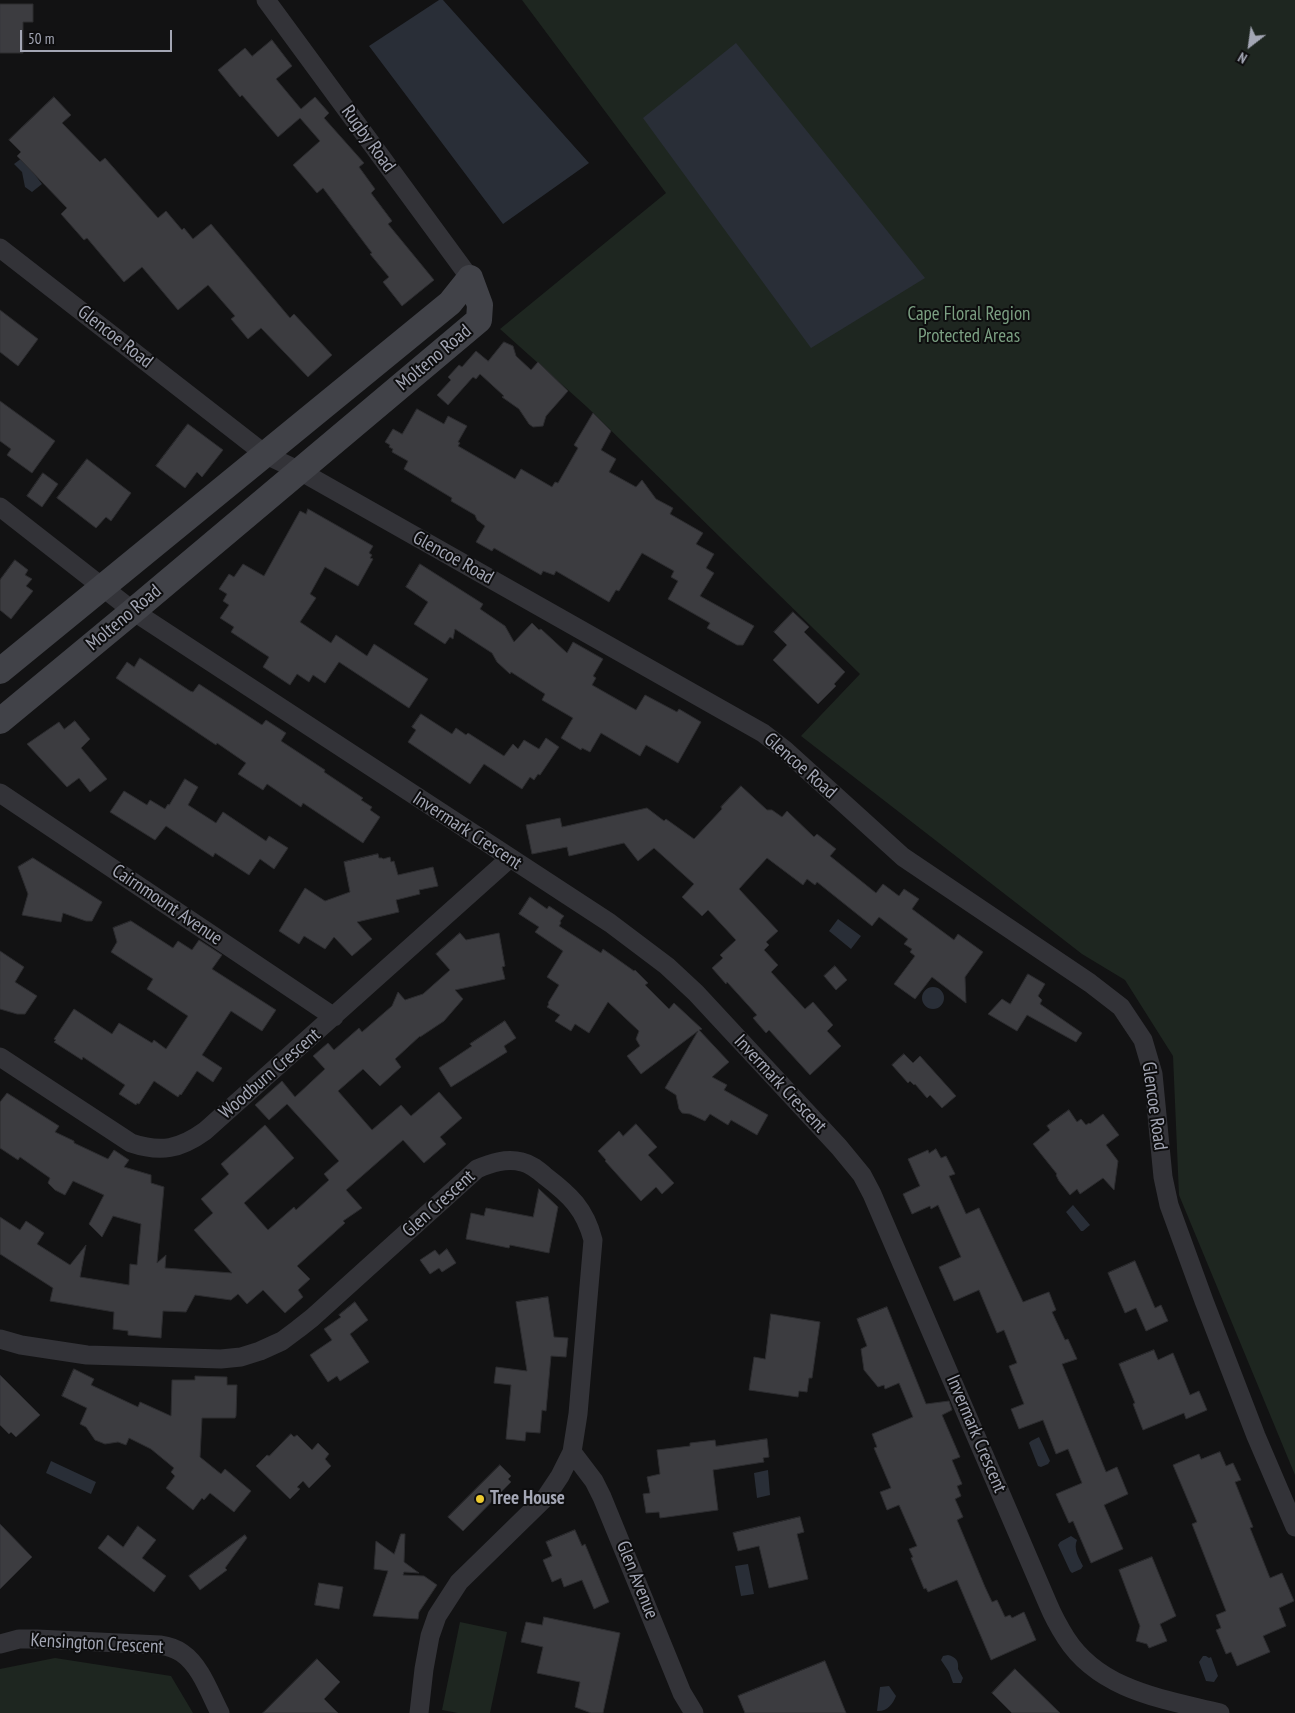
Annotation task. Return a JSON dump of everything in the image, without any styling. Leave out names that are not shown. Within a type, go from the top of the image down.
[{"type":"street","name":"Rugby Road","points":[[266,0],[470,278]]},
{"type":"street","name":"Glencoe Road","points":[[0,248],[266,455],[300,471],[763,733],[785,750],[903,857],[1090,983],[1122,1008],[1143,1040],[1153,1074],[1163,1177],[1169,1205],[1256,1436],[1295,1527]]},
{"type":"street","name":"Molteno Road","points":[[0,671],[450,303],[470,278]]},
{"type":"street","name":"Molteno Road","points":[[0,721],[479,320],[480,305],[470,278]]},
{"type":"street","points":[[427,322],[447,347]]},
{"type":"street","points":[[356,380],[376,407]]},
{"type":"street","points":[[236,479],[262,503]]},
{"type":"street","name":"Invermark Crescent","points":[[0,506],[133,611],[509,859],[610,923],[666,966],[696,993],[839,1147],[862,1175],[872,1194],[1061,1631],[1089,1665],[1125,1687],[1220,1713]]},
{"type":"street","points":[[186,520],[208,548]]},
{"type":"street","points":[[36,641],[60,671]]},
{"type":"street","name":"Cairnmount Avenue","points":[[0,793],[334,1017]]},
{"type":"street","name":"Woodburn Crescent","points":[[0,1057],[131,1143],[142,1147],[166,1148],[182,1145],[205,1131],[509,859]]},
{"type":"street","name":"Glen Crescent","points":[[0,1338],[21,1345],[87,1355],[221,1359],[241,1357],[282,1341],[312,1318],[477,1169],[492,1162],[509,1160],[523,1162],[533,1166],[565,1191],[579,1207],[589,1224],[593,1240],[578,1414],[572,1452],[560,1476],[546,1497],[459,1582],[437,1616],[430,1636],[419,1713]]},
{"type":"street","name":"Glen Avenue","points":[[572,1452],[594,1481],[602,1496],[682,1693],[694,1713]]},
{"type":"street","name":"Kensington Crescent","points":[[0,1644],[20,1639],[37,1639],[171,1647],[182,1652],[197,1669],[220,1713]]},
{"type":"green space","name":"Cape Floral Region Protected Areas","points":[[522,0],[1295,0],[1295,1475],[1179,1195],[1173,1056],[1125,980],[1082,954],[801,736],[860,674],[587,407],[500,329],[666,193]]},
{"type":"green space","points":[[460,1622],[507,1632],[490,1713],[458,1713],[442,1710]]},
{"type":"green space","points":[[55,1658],[171,1676],[193,1713],[0,1713],[0,1669]]},
{"type":"shaded area","points":[[439,0],[443,0],[589,163],[503,224],[369,46]]},
{"type":"shaded area","points":[[736,43],[925,278],[811,348],[643,118]]},
{"type":"shaded area","points":[[22,158],[42,184],[32,192],[25,187],[22,172],[14,164]]},
{"type":"shaded area","points":[[838,919],[861,936],[851,949],[829,931]]},
{"type":"shaded area","points":[[933,987],[941,990],[944,998],[941,1006],[933,1009],[925,1006],[922,998],[925,990]]},
{"type":"shaded area","points":[[1073,1205],[1090,1225],[1083,1231],[1066,1212]]},
{"type":"shaded area","points":[[1039,1437],[1050,1461],[1041,1467],[1038,1466],[1029,1443]]},
{"type":"shaded area","points":[[51,1461],[96,1482],[91,1494],[46,1473]]},
{"type":"shaded area","points":[[768,1470],[770,1495],[757,1498],[754,1473]]},
{"type":"shaded area","points":[[1071,1536],[1077,1540],[1076,1550],[1083,1566],[1072,1573],[1058,1545]]},
{"type":"shaded area","points":[[748,1564],[754,1594],[741,1596],[735,1566]]},
{"type":"shaded area","points":[[948,1655],[955,1658],[958,1664],[958,1669],[963,1678],[961,1683],[953,1683],[949,1672],[941,1660],[943,1656]]},
{"type":"shaded area","points":[[1203,1656],[1211,1657],[1218,1676],[1214,1682],[1206,1681],[1199,1662]]},
{"type":"shaded area","points":[[889,1686],[896,1696],[895,1699],[887,1709],[877,1711],[880,1687]]},
{"type":"building","points":[[0,4],[33,4],[33,22],[23,22],[23,53],[0,53]]},
{"type":"building","points":[[272,40],[292,66],[276,79],[301,109],[315,97],[329,113],[324,118],[364,163],[359,167],[375,189],[371,193],[392,221],[388,224],[434,280],[402,306],[383,282],[389,277],[370,254],[372,253],[323,188],[317,193],[293,165],[320,141],[300,118],[278,137],[242,95],[240,97],[218,70],[245,48],[252,56]]},
{"type":"building","points":[[54,97],[71,115],[62,123],[100,162],[105,158],[158,218],[166,211],[182,230],[184,228],[193,239],[211,224],[290,318],[294,314],[332,355],[308,377],[261,328],[248,339],[231,319],[235,316],[208,285],[178,310],[142,267],[124,282],[87,238],[84,240],[61,214],[67,208],[17,156],[21,152],[9,140]]},
{"type":"building","points":[[0,310],[38,339],[18,366],[0,352]]},
{"type":"building","points":[[504,342],[513,346],[516,356],[531,370],[538,362],[568,391],[546,416],[543,426],[533,427],[529,424],[519,409],[502,397],[504,396],[480,374],[476,379],[473,377],[448,405],[437,395],[451,380],[448,377],[459,365],[462,367],[476,351],[488,361]]},
{"type":"building","points":[[0,401],[55,441],[32,473],[7,455],[11,449],[0,441]]},
{"type":"building","points":[[417,409],[444,424],[448,416],[467,426],[458,442],[460,443],[458,446],[515,479],[521,469],[552,487],[555,482],[558,483],[578,448],[574,445],[593,413],[611,431],[601,450],[616,459],[609,472],[636,487],[642,480],[656,499],[673,508],[670,514],[703,533],[696,544],[714,554],[706,568],[714,573],[700,596],[754,626],[743,645],[737,645],[707,628],[710,623],[668,599],[678,581],[671,577],[674,571],[642,553],[619,591],[616,590],[609,602],[556,571],[554,575],[543,571],[541,575],[494,548],[492,551],[476,542],[485,526],[477,520],[475,515],[451,501],[452,498],[404,469],[408,461],[392,452],[393,449],[385,442],[393,429],[402,434]]},
{"type":"building","points":[[188,424],[223,450],[202,477],[197,472],[185,488],[156,466]]},
{"type":"building","points":[[87,459],[131,493],[111,521],[106,517],[96,528],[57,498]]},
{"type":"building","points":[[43,473],[58,484],[42,507],[27,496]]},
{"type":"building","points":[[308,509],[373,546],[369,553],[372,555],[370,558],[373,559],[358,586],[325,567],[310,594],[316,598],[300,622],[331,643],[336,635],[367,656],[374,644],[428,679],[409,708],[339,662],[325,683],[313,675],[309,682],[297,674],[290,685],[263,667],[269,657],[231,632],[234,627],[220,618],[229,605],[223,601],[227,594],[219,589],[229,574],[234,577],[243,564],[264,576],[300,511],[306,514]]},
{"type":"building","points":[[15,560],[28,570],[25,575],[32,579],[26,586],[33,591],[11,619],[0,610],[0,580]]},
{"type":"building","points":[[420,564],[483,604],[480,609],[505,626],[514,642],[532,623],[567,653],[573,642],[603,659],[593,676],[596,678],[592,685],[636,710],[645,695],[677,712],[679,709],[701,722],[678,763],[646,745],[640,756],[601,733],[590,752],[582,748],[581,750],[561,738],[573,718],[542,700],[545,694],[511,672],[510,674],[497,662],[492,653],[455,629],[453,639],[450,637],[445,644],[414,624],[428,602],[406,587]]},
{"type":"building","points":[[793,612],[809,627],[804,632],[845,672],[834,684],[836,686],[818,704],[773,660],[787,645],[774,632]]},
{"type":"building","points":[[140,658],[190,691],[193,692],[199,684],[262,725],[266,720],[286,733],[281,741],[363,798],[361,800],[372,807],[370,810],[380,817],[363,843],[303,803],[301,807],[267,784],[263,790],[238,774],[246,763],[116,678],[127,662],[134,667]]},
{"type":"building","points":[[421,714],[452,734],[456,728],[466,735],[468,733],[504,756],[513,744],[518,749],[524,740],[539,749],[546,738],[559,747],[540,775],[538,774],[534,780],[530,777],[522,789],[484,764],[470,784],[408,742],[416,730],[412,727]]},
{"type":"building","points":[[75,721],[90,739],[81,748],[107,779],[90,792],[79,778],[67,787],[27,744],[59,722],[64,729]]},
{"type":"building","points":[[185,779],[198,787],[188,805],[216,823],[223,812],[266,841],[269,836],[288,848],[274,869],[260,859],[249,875],[215,853],[213,857],[166,826],[155,840],[110,812],[124,791],[147,805],[150,800],[165,809]]},
{"type":"building","points":[[741,786],[767,810],[772,810],[782,817],[787,811],[814,837],[817,834],[836,849],[830,856],[876,893],[883,884],[899,896],[904,889],[919,899],[912,909],[954,940],[958,934],[983,952],[965,977],[966,1003],[932,977],[915,999],[894,984],[915,956],[910,952],[912,949],[904,944],[908,939],[879,917],[872,926],[817,882],[815,885],[807,879],[803,885],[767,858],[739,889],[778,931],[766,942],[769,945],[764,950],[778,965],[771,972],[805,1009],[813,1002],[833,1025],[827,1031],[841,1046],[810,1075],[769,1030],[766,1033],[753,1018],[757,1015],[712,968],[723,958],[720,955],[736,940],[708,910],[702,916],[682,897],[694,884],[654,848],[638,861],[624,843],[569,856],[567,847],[532,854],[526,825],[560,818],[562,827],[647,808],[694,839]]},
{"type":"building","points":[[378,854],[379,858],[390,857],[391,862],[394,861],[398,875],[433,867],[438,886],[419,890],[420,894],[396,900],[399,912],[357,922],[372,939],[352,956],[334,937],[325,949],[304,936],[299,944],[279,931],[305,888],[325,901],[350,892],[344,862]]},
{"type":"building","points":[[33,858],[102,902],[92,921],[86,921],[63,913],[61,922],[22,915],[28,894],[18,867]]},
{"type":"building","points":[[530,897],[547,909],[549,906],[564,916],[559,926],[601,953],[603,949],[635,970],[648,983],[645,985],[669,1009],[674,1003],[702,1029],[699,1030],[729,1062],[712,1077],[727,1085],[724,1090],[768,1115],[757,1135],[731,1120],[728,1125],[710,1114],[705,1121],[690,1114],[682,1113],[679,1109],[676,1095],[665,1088],[698,1031],[641,1074],[627,1056],[640,1046],[636,1039],[639,1031],[608,1002],[589,1033],[575,1024],[571,1031],[555,1021],[560,1015],[547,1007],[559,985],[547,977],[563,951],[535,932],[539,927],[519,914]]},
{"type":"building","points":[[131,921],[173,948],[178,941],[192,950],[199,940],[222,955],[212,969],[276,1010],[262,1031],[231,1011],[202,1055],[222,1068],[213,1082],[197,1071],[178,1097],[154,1081],[139,1104],[137,1103],[136,1105],[119,1094],[125,1085],[83,1057],[82,1060],[54,1042],[56,1040],[54,1039],[74,1009],[112,1034],[119,1023],[152,1043],[154,1040],[166,1049],[188,1016],[147,989],[153,979],[111,952],[117,942],[113,928]]},
{"type":"building","points":[[460,933],[466,940],[499,933],[505,966],[502,967],[505,979],[455,990],[463,999],[444,1021],[420,1036],[395,1059],[401,1067],[380,1086],[363,1069],[338,1091],[372,1130],[401,1105],[411,1116],[439,1092],[462,1118],[440,1137],[446,1144],[424,1163],[403,1140],[346,1190],[362,1208],[343,1221],[345,1223],[297,1266],[310,1279],[298,1290],[303,1297],[285,1313],[263,1290],[247,1304],[238,1294],[231,1300],[195,1295],[186,1312],[163,1311],[161,1338],[128,1335],[128,1331],[113,1329],[114,1312],[50,1301],[53,1288],[0,1254],[0,1217],[20,1230],[26,1221],[44,1233],[37,1244],[70,1265],[86,1245],[80,1277],[129,1285],[130,1264],[137,1265],[141,1224],[113,1216],[102,1237],[89,1224],[104,1195],[73,1181],[65,1195],[55,1190],[48,1183],[50,1178],[20,1157],[18,1160],[0,1148],[0,1102],[7,1093],[59,1126],[55,1132],[108,1159],[114,1150],[129,1160],[124,1167],[151,1175],[151,1183],[164,1187],[157,1263],[166,1255],[165,1268],[232,1273],[194,1230],[213,1213],[201,1199],[229,1174],[221,1164],[265,1125],[294,1158],[244,1203],[268,1230],[294,1207],[296,1210],[329,1180],[324,1174],[339,1161],[287,1104],[269,1120],[255,1105],[282,1081],[295,1097],[325,1069],[313,1056],[328,1043],[334,1050],[359,1028],[362,1032],[392,1006],[398,992],[405,1000],[423,994],[450,970],[436,954]]},
{"type":"building","points":[[0,951],[24,967],[15,982],[37,996],[25,1014],[17,1014],[0,1009]]},
{"type":"building","points":[[835,966],[847,980],[836,990],[824,976]]},
{"type":"building","points":[[1028,974],[1045,984],[1038,996],[1042,1000],[1040,1004],[1082,1033],[1076,1042],[1027,1015],[1017,1031],[988,1014],[1002,999],[1010,1004]]},
{"type":"building","points":[[505,1021],[516,1038],[504,1046],[507,1052],[451,1087],[439,1068],[472,1046],[470,1044]]},
{"type":"building","points":[[904,1054],[913,1063],[920,1056],[956,1096],[942,1108],[930,1095],[927,1098],[915,1084],[910,1081],[908,1083],[892,1065]]},
{"type":"building","points":[[1069,1110],[1077,1122],[1081,1119],[1086,1125],[1103,1114],[1119,1135],[1106,1145],[1118,1161],[1114,1190],[1103,1178],[1080,1194],[1077,1189],[1070,1195],[1059,1181],[1057,1174],[1033,1144],[1050,1130],[1047,1126]]},
{"type":"building","points":[[636,1124],[657,1147],[648,1155],[674,1183],[662,1194],[656,1187],[641,1201],[598,1151],[619,1131],[623,1136]]},
{"type":"building","points":[[936,1149],[941,1158],[946,1156],[955,1174],[949,1176],[966,1214],[979,1208],[1023,1302],[1049,1292],[1056,1310],[1052,1312],[1065,1340],[1068,1339],[1077,1359],[1062,1364],[1106,1472],[1117,1467],[1128,1494],[1104,1505],[1123,1549],[1091,1563],[1073,1521],[1069,1523],[1056,1494],[1082,1483],[1068,1449],[1056,1454],[1043,1420],[1019,1429],[1011,1409],[1024,1404],[1009,1366],[1017,1363],[1004,1330],[997,1333],[979,1290],[954,1301],[939,1267],[961,1257],[938,1205],[931,1209],[930,1206],[912,1214],[903,1194],[920,1186],[908,1159],[928,1150],[929,1153]]},
{"type":"building","points":[[539,1189],[558,1207],[549,1253],[510,1245],[509,1248],[466,1239],[471,1213],[484,1216],[486,1208],[533,1217]]},
{"type":"building","points":[[447,1249],[456,1263],[442,1272],[439,1268],[430,1274],[420,1260],[435,1250],[439,1255]]},
{"type":"building","points":[[1135,1261],[1155,1308],[1161,1305],[1168,1321],[1146,1331],[1136,1308],[1125,1313],[1108,1273]]},
{"type":"building","points":[[548,1297],[554,1337],[568,1338],[566,1357],[551,1356],[546,1411],[542,1410],[540,1433],[526,1432],[525,1441],[506,1439],[511,1385],[494,1383],[496,1367],[527,1371],[516,1302]]},
{"type":"building","points":[[355,1302],[368,1320],[350,1334],[369,1362],[340,1381],[337,1376],[328,1382],[310,1355],[332,1340],[324,1329],[341,1317],[339,1315]]},
{"type":"building","points":[[887,1307],[926,1404],[949,1401],[952,1410],[942,1415],[960,1457],[952,1460],[962,1484],[957,1486],[961,1496],[955,1499],[963,1517],[957,1520],[985,1587],[992,1602],[997,1600],[1005,1617],[1010,1615],[1012,1618],[1024,1612],[1036,1640],[991,1660],[957,1580],[928,1592],[926,1588],[924,1589],[909,1549],[917,1546],[899,1505],[887,1510],[880,1492],[891,1488],[874,1448],[877,1447],[872,1434],[913,1417],[899,1383],[885,1389],[884,1385],[878,1387],[864,1370],[861,1349],[867,1346],[857,1319]]},
{"type":"building","points":[[771,1314],[820,1322],[812,1378],[809,1378],[807,1392],[799,1391],[798,1397],[749,1390],[754,1357],[765,1359]]},
{"type":"building","points":[[1154,1350],[1158,1360],[1173,1353],[1190,1395],[1199,1391],[1207,1410],[1186,1419],[1184,1413],[1143,1430],[1133,1404],[1135,1403],[1119,1364]]},
{"type":"building","points":[[74,1369],[94,1379],[91,1385],[138,1407],[140,1402],[171,1416],[172,1380],[195,1380],[195,1376],[227,1377],[227,1385],[237,1385],[236,1416],[235,1418],[202,1418],[200,1457],[221,1474],[225,1469],[251,1491],[234,1512],[210,1493],[204,1500],[202,1498],[193,1510],[166,1488],[175,1476],[171,1472],[174,1468],[151,1449],[129,1438],[126,1445],[118,1442],[105,1444],[95,1440],[86,1427],[80,1424],[87,1408],[62,1396]]},
{"type":"building","points":[[0,1375],[40,1415],[16,1437],[11,1432],[9,1434],[0,1425]]},
{"type":"building","points":[[291,1434],[294,1437],[297,1435],[312,1450],[318,1443],[329,1454],[325,1459],[331,1466],[309,1488],[303,1481],[297,1487],[300,1489],[290,1499],[256,1466]]},
{"type":"building","points":[[767,1439],[769,1457],[763,1458],[764,1462],[713,1470],[718,1510],[660,1518],[659,1512],[646,1513],[643,1494],[650,1493],[647,1477],[660,1474],[657,1450],[690,1446],[690,1443],[715,1440],[716,1446]]},
{"type":"building","points":[[1220,1452],[1226,1466],[1233,1463],[1241,1480],[1235,1482],[1253,1527],[1250,1528],[1270,1578],[1282,1573],[1294,1601],[1279,1608],[1286,1626],[1263,1636],[1270,1652],[1237,1666],[1231,1652],[1226,1654],[1216,1630],[1221,1628],[1216,1615],[1226,1611],[1192,1524],[1197,1522],[1173,1465],[1199,1454],[1201,1459]]},
{"type":"building","name":"Tree House","points":[[500,1465],[511,1476],[508,1479],[511,1482],[463,1531],[448,1517]]},
{"type":"building","points":[[800,1517],[804,1532],[797,1534],[808,1579],[769,1588],[759,1546],[738,1551],[733,1533]]},
{"type":"building","points":[[0,1524],[32,1557],[0,1589]]},
{"type":"building","points":[[138,1526],[156,1540],[142,1558],[166,1576],[154,1592],[98,1548],[108,1535],[123,1547]]},
{"type":"building","points":[[575,1530],[582,1546],[585,1544],[609,1602],[594,1609],[582,1580],[564,1587],[561,1578],[552,1582],[543,1560],[552,1556],[546,1542]]},
{"type":"building","points":[[401,1534],[405,1534],[404,1562],[419,1573],[404,1572],[403,1575],[424,1576],[437,1585],[419,1612],[418,1619],[373,1616],[388,1571],[374,1569],[376,1541],[394,1554]]},
{"type":"building","points":[[245,1535],[247,1538],[225,1568],[227,1570],[200,1590],[189,1576]]},
{"type":"building","points":[[1152,1557],[1176,1616],[1160,1624],[1167,1641],[1149,1648],[1147,1644],[1136,1641],[1140,1626],[1119,1570]]},
{"type":"building","points":[[319,1583],[343,1587],[339,1609],[315,1605]]},
{"type":"building","points":[[544,1617],[620,1633],[603,1713],[591,1713],[575,1707],[580,1682],[537,1673],[543,1647],[521,1642],[526,1622],[542,1625]]},
{"type":"building","points":[[317,1659],[340,1682],[324,1699],[338,1713],[263,1713]]},
{"type":"building","points":[[825,1661],[846,1713],[745,1713],[738,1696]]},
{"type":"building","points":[[1015,1669],[1060,1713],[1012,1713],[992,1693]]},
{"type":"place","name":"Tree House","points":[[480,1499]]}]
